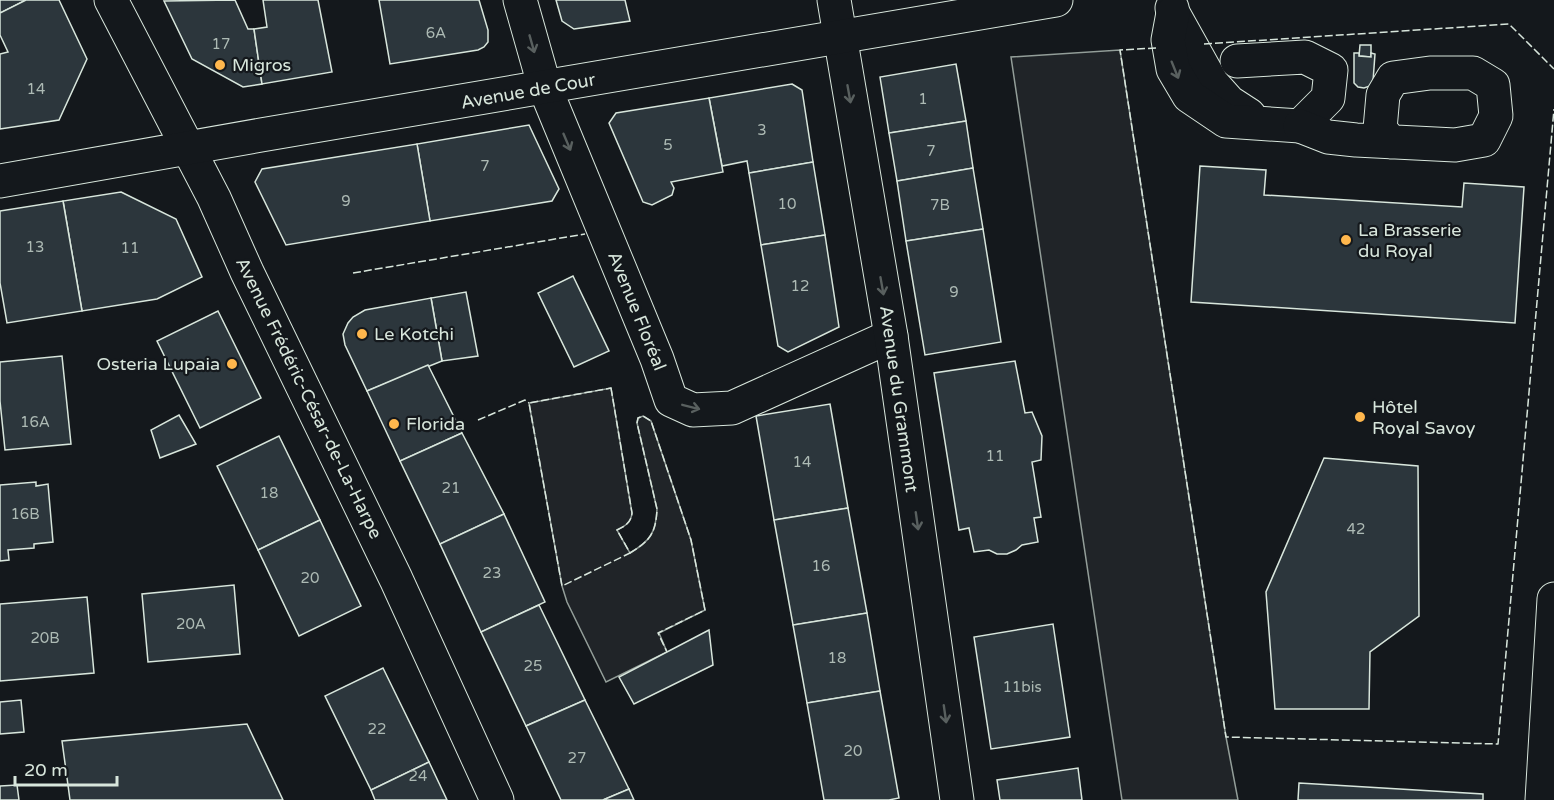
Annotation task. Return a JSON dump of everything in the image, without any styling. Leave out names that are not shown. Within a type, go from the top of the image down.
[{"type":"street","name":"Avenue Frédéric-César-de-La-Harpe","points":[[111,0],[214,198],[247,272],[401,589],[497,800]]},
{"type":"street","name":"Avenue Floréal","points":[[520,0],[545,88],[657,359],[671,400],[693,410],[732,408],[891,336]]},
{"type":"street","name":"Avenue du Grammont","points":[[834,0],[891,336],[957,800]]},
{"type":"street","name":"Avenue de Cour","points":[[0,181],[1056,0]]},
{"type":"street","points":[[1172,6],[1168,40],[1173,69],[1189,96],[1226,121],[1300,126],[1328,137],[1391,142]]},
{"type":"street","points":[[1237,61],[1305,57],[1331,70],[1328,98],[1300,126]]},
{"type":"street","points":[[1542,800],[1551,685],[1554,599]]},
{"type":"shaded area","points":[[1120,50],[1226,737],[1238,800],[1122,800],[1011,57]]},
{"type":"shaded area","points":[[611,388],[632,513],[629,522],[617,530],[630,553],[651,536],[655,524],[657,509],[637,423],[638,418],[643,416],[651,421],[691,540],[705,610],[659,633],[667,652],[606,682],[567,602],[562,586],[529,403]]},
{"type":"building","points":[[0,0],[26,0],[0,13]]},
{"type":"building","points":[[26,0],[59,0],[87,59],[59,120],[0,129],[0,54],[8,52],[0,35],[0,13]]},
{"type":"building","points":[[235,0],[248,29],[254,29],[262,84],[243,87],[192,59],[164,1]]},
{"type":"building","points":[[263,0],[318,0],[332,72],[262,84],[254,29],[267,27]]},
{"type":"building","points":[[379,0],[479,0],[488,30],[488,42],[478,50],[390,64]]},
{"type":"building","points":[[556,0],[625,0],[630,21],[574,29],[562,21]]},
{"type":"building","points":[[1360,45],[1371,45],[1371,57],[1359,56]]},
{"type":"building","points":[[1354,53],[1371,57],[1371,53],[1375,54],[1373,81],[1370,86],[1358,87],[1354,83]]},
{"type":"building","points":[[956,64],[966,121],[889,133],[880,77]]},
{"type":"building","points":[[792,84],[802,90],[813,162],[749,173],[747,161],[722,166],[709,98]]},
{"type":"building","points":[[709,98],[723,172],[671,182],[674,188],[672,195],[652,205],[643,202],[609,123],[616,113]]},
{"type":"building","points":[[966,121],[973,168],[897,181],[889,133]]},
{"type":"building","points":[[529,125],[559,189],[552,201],[430,221],[417,144]]},
{"type":"building","points":[[417,144],[430,221],[286,245],[255,182],[262,169]]},
{"type":"building","points":[[813,162],[825,235],[761,245],[749,173]]},
{"type":"building","points":[[1200,166],[1266,170],[1264,195],[1462,207],[1464,183],[1524,187],[1515,323],[1191,302]]},
{"type":"building","points":[[973,168],[983,229],[906,241],[897,181]]},
{"type":"building","points":[[121,192],[176,219],[202,277],[157,299],[82,311],[63,201]]},
{"type":"building","points":[[63,201],[82,311],[7,323],[0,283],[0,211]]},
{"type":"building","points":[[983,229],[1001,342],[925,355],[906,241]]},
{"type":"building","points":[[825,235],[839,327],[788,352],[778,346],[761,245]]},
{"type":"building","points":[[573,276],[609,351],[574,367],[538,293]]},
{"type":"building","points":[[466,292],[478,356],[442,361],[431,298]]},
{"type":"building","points":[[431,298],[442,361],[367,391],[345,345],[343,334],[348,323],[365,310]]},
{"type":"building","points":[[218,311],[261,398],[200,428],[157,341]]},
{"type":"building","points":[[62,356],[71,444],[5,450],[0,401],[0,362]]},
{"type":"building","points":[[1015,361],[1025,413],[1032,412],[1042,436],[1041,460],[1032,462],[1041,517],[1034,518],[1038,542],[1022,545],[1007,554],[997,554],[989,550],[974,552],[969,528],[959,530],[934,373]]},
{"type":"building","points":[[428,365],[462,433],[400,461],[367,391]]},
{"type":"building","points":[[830,404],[848,508],[774,520],[756,416]]},
{"type":"building","points":[[179,415],[196,444],[160,458],[151,430]]},
{"type":"building","points":[[462,433],[504,514],[440,544],[400,461]]},
{"type":"building","points":[[279,436],[320,520],[258,550],[217,466]]},
{"type":"building","points":[[1324,458],[1418,466],[1419,616],[1370,652],[1369,709],[1275,709],[1266,592]]},
{"type":"building","points":[[36,482],[36,486],[48,484],[53,542],[34,544],[34,548],[8,550],[9,560],[0,561],[0,485]]},
{"type":"building","points":[[848,508],[867,613],[793,625],[774,520]]},
{"type":"building","points":[[504,514],[545,602],[481,632],[440,544]]},
{"type":"building","points":[[320,520],[361,606],[299,636],[258,550]]},
{"type":"building","points":[[234,585],[240,654],[148,662],[142,594]]},
{"type":"building","points":[[87,597],[94,673],[0,681],[0,604]]},
{"type":"building","points":[[539,605],[585,700],[526,726],[481,632]]},
{"type":"building","points":[[867,613],[880,691],[807,703],[793,625]]},
{"type":"building","points":[[1053,624],[1070,737],[991,749],[974,637]]},
{"type":"building","points":[[709,630],[713,665],[634,704],[619,677]]},
{"type":"building","points":[[383,668],[429,762],[371,790],[325,696]]},
{"type":"building","points":[[880,691],[899,798],[824,800],[807,703]]},
{"type":"building","points":[[21,700],[24,732],[0,734],[0,702]]},
{"type":"building","points":[[585,700],[629,789],[603,800],[561,800],[526,726]]},
{"type":"building","points":[[247,724],[283,800],[70,800],[62,741]]},
{"type":"building","points":[[429,762],[447,800],[375,800],[371,790]]},
{"type":"building","points":[[1078,768],[1082,800],[1000,800],[997,780]]},
{"type":"building","points":[[1299,783],[1483,794],[1483,800],[1298,800]]},
{"type":"building","points":[[17,785],[19,800],[0,800],[0,786]]},
{"type":"building","points":[[629,789],[634,800],[603,800]]},
{"type":"fence","points":[[1204,44],[1509,24],[1554,69]]},
{"type":"fence","points":[[1156,48],[1120,50],[1226,737],[1498,744],[1554,109]]},
{"type":"fence","points":[[353,273],[585,234]]},
{"type":"fence","points":[[611,388],[632,513],[629,522],[617,530],[630,553],[562,586],[529,403],[611,388]]},
{"type":"fence","points":[[478,420],[525,400],[529,403]]},
{"type":"fence","points":[[630,553],[651,536],[657,509],[637,423],[638,418],[643,416],[651,421],[691,540],[705,610],[658,633],[667,652]]},
{"type":"place","name":"Migros","points":[[220,65]]},
{"type":"place","name":"La Brasserie du Royal","points":[[1346,240]]},
{"type":"place","name":"Le Kotchi","points":[[362,334]]},
{"type":"place","name":"Osteria Lupaia","points":[[232,364]]},
{"type":"place","name":"Hôtel Royal Savoy","points":[[1360,417]]},
{"type":"place","name":"Florida","points":[[394,424]]}]
